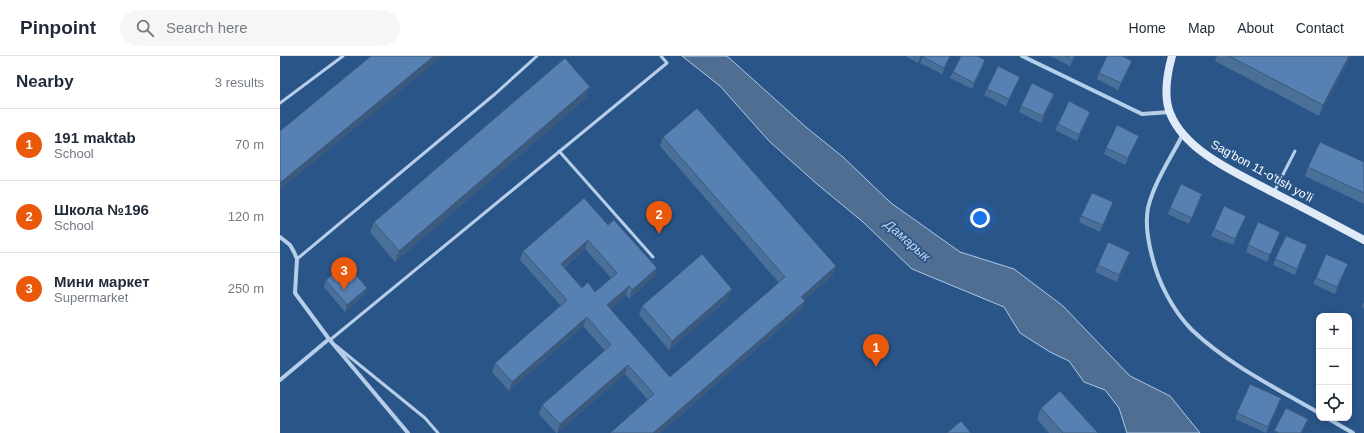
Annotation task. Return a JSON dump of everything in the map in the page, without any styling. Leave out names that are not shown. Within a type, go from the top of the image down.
[{"type":"main road","name":"Sag'bon 11-o'tish yo'li","points":[[1172,56],[1166,81],[1166,96],[1170,112],[1178,127],[1189,140],[1218,162],[1364,240]]},
{"type":"street","points":[[1022,56],[1142,114],[1170,112]]},
{"type":"street","points":[[1183,134],[1154,190],[1148,209],[1147,227],[1149,247],[1154,266],[1162,286],[1176,310],[1192,330],[1247,371],[1316,411]]},
{"type":"street","points":[[280,238],[290,245],[297,260],[295,294],[329,339],[408,433]]},
{"type":"street","points":[[280,379],[329,339]]},
{"type":"street","points":[[1332,421],[1353,433]]},
{"type":"lane","points":[[280,103],[343,56]]},
{"type":"lane","points":[[297,260],[495,94],[537,56]]},
{"type":"lane","points":[[438,433],[425,418],[329,339],[667,63],[661,56]]},
{"type":"lane","points":[[1274,192],[1295,150]]},
{"type":"lane","points":[[559,151],[653,257]]},
{"type":"water","name":"Дамарык","points":[[682,56],[727,56],[807,128],[843,157],[891,203],[960,252],[1014,269],[1063,306],[1130,376],[1170,396],[1200,433],[1127,433],[1119,408],[1105,390],[1084,382],[1069,361],[1050,352],[1020,333],[1004,307],[912,269],[863,222],[817,184],[769,141],[720,86]]},
{"type":"building","points":[[371,56],[434,56],[280,183],[280,131]]},
{"type":"building","points":[[923,56],[950,56],[944,68]]},
{"type":"building","points":[[961,56],[977,56],[985,60],[974,83],[953,72]]},
{"type":"building","points":[[1065,56],[1074,56],[1073,60]]},
{"type":"building","points":[[1107,56],[1122,56],[1132,61],[1121,83],[1099,73]]},
{"type":"building","points":[[1229,56],[1349,56],[1323,105]]},
{"type":"building","points":[[565,58],[590,87],[399,251],[374,222]]},
{"type":"building","points":[[998,66],[1020,77],[1009,99],[987,89]]},
{"type":"building","points":[[1032,83],[1054,94],[1043,116],[1021,106]]},
{"type":"building","points":[[1069,101],[1090,112],[1079,135],[1058,124]]},
{"type":"building","points":[[697,108],[836,266],[801,297],[805,301],[653,433],[610,433],[654,394],[628,365],[560,424],[542,405],[611,345],[587,317],[512,382],[495,363],[567,300],[523,251],[584,198],[608,225],[614,220],[657,268],[632,290],[629,286],[607,305],[670,377],[785,277],[663,137]],"holes":[[[588,240],[617,273],[595,292],[588,282],[582,288],[561,264]]]},
{"type":"building","points":[[1117,125],[1139,136],[1128,158],[1106,148]]},
{"type":"building","points":[[1320,142],[1364,162],[1364,193],[1308,167]]},
{"type":"building","points":[[1181,184],[1202,194],[1192,218],[1170,208]]},
{"type":"building","points":[[1092,193],[1113,202],[1103,225],[1081,216]]},
{"type":"building","points":[[1224,206],[1246,216],[1235,239],[1214,229]]},
{"type":"building","points":[[1258,222],[1280,232],[1270,255],[1248,245]]},
{"type":"building","points":[[1286,236],[1307,245],[1297,269],[1275,259]]},
{"type":"building","points":[[1108,242],[1130,252],[1119,275],[1098,265]]},
{"type":"building","points":[[702,254],[732,289],[672,341],[642,306]]},
{"type":"building","points":[[1326,254],[1348,264],[1337,287],[1316,278]]},
{"type":"building","points":[[346,263],[367,288],[347,305],[326,280]]},
{"type":"building","points":[[1250,384],[1281,398],[1268,427],[1237,413]]},
{"type":"building","points":[[1060,391],[1098,433],[1063,433],[1041,408]]},
{"type":"building","points":[[1286,408],[1308,419],[1301,433],[1279,433],[1274,431]]},
{"type":"building","points":[[961,421],[971,433],[947,433]]},
{"type":"place","name":"Школа №196","points":[[659,234]]},
{"type":"place","name":"Мини маркет","points":[[344,290]]},
{"type":"place","name":"191 maktab","points":[[876,367]]}]
